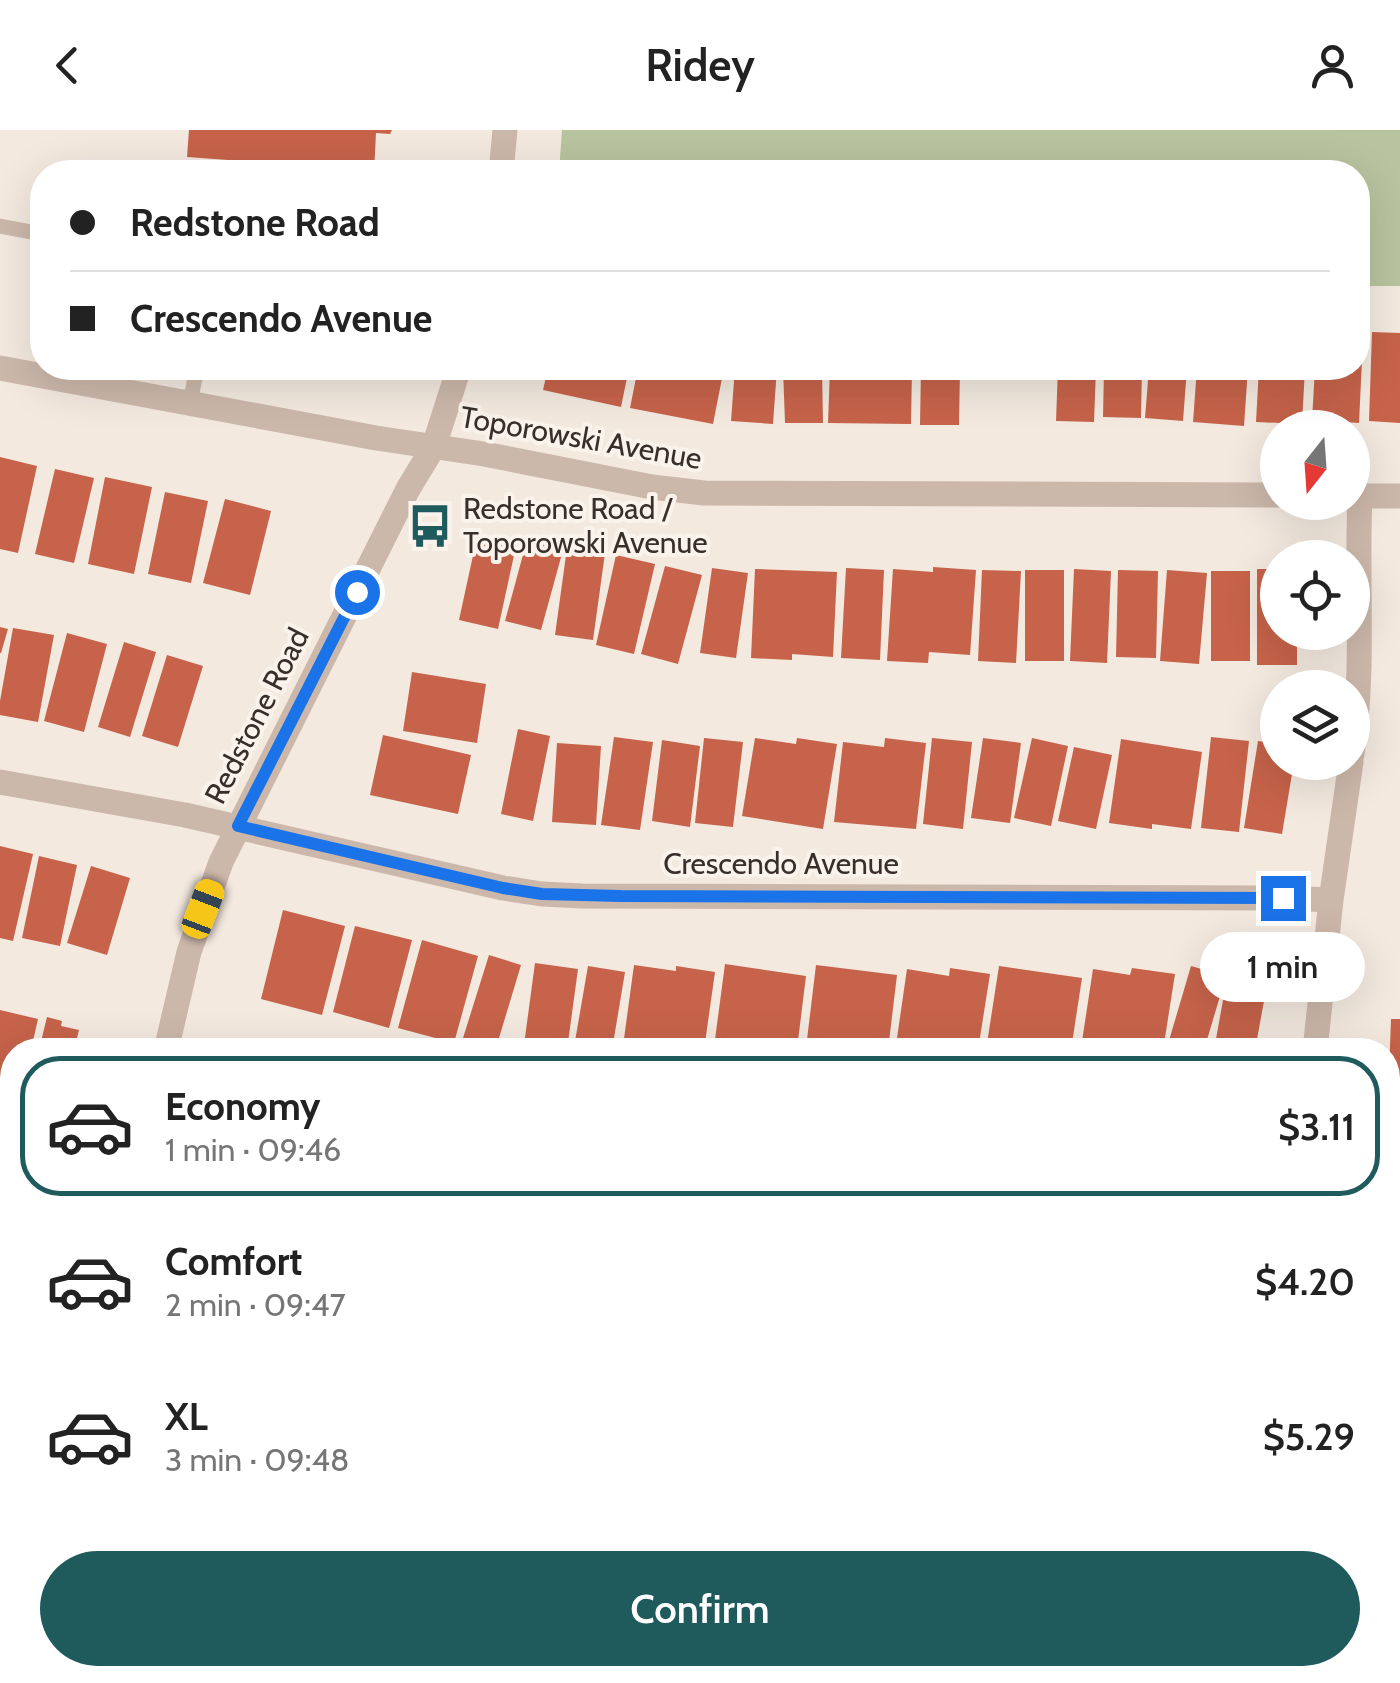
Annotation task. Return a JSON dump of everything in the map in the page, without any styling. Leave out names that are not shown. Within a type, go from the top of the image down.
[{"type":"street","points":[[503,160],[505,130]]},
{"type":"street","name":"Toporowski Avenue","points":[[0,368],[30,374]]},
{"type":"street","name":"Toporowski Avenue","points":[[65,380],[704,493],[1260,496]]},
{"type":"street","name":"Redstone Road","points":[[169,1038],[189,952],[221,862],[408,489],[434,446],[455,380]]},
{"type":"street","points":[[1370,496],[1400,496]]},
{"type":"street","points":[[1356,520],[1358,670]]},
{"type":"street","points":[[1316,1038],[1348,780]]},
{"type":"street","name":"Crescendo Avenue","points":[[0,782],[238,826],[542,894],[1331,900]]},
{"type":"lane","points":[[0,226],[30,232]]},
{"type":"lane","points":[[190,403],[195,380]]},
{"type":"green space","points":[[562,130],[1400,130],[1400,286],[1370,286],[1370,160],[560,160]]},
{"type":"building","points":[[189,130],[392,130],[390,134],[376,133],[375,160],[187,157]]},
{"type":"building","points":[[1372,332],[1400,333],[1400,423],[1370,421]]},
{"type":"building","points":[[545,380],[627,380],[621,407],[543,390]]},
{"type":"building","points":[[636,380],[722,380],[713,424],[630,408]]},
{"type":"building","points":[[734,380],[776,380],[773,424],[731,421]]},
{"type":"building","points":[[783,380],[822,380],[823,423],[785,423]]},
{"type":"building","points":[[830,380],[912,380],[911,424],[828,423]]},
{"type":"building","points":[[921,380],[960,380],[959,425],[920,425]]},
{"type":"building","points":[[1058,380],[1096,380],[1094,422],[1056,421]]},
{"type":"building","points":[[1104,380],[1142,380],[1141,418],[1103,417]]},
{"type":"building","points":[[1148,380],[1186,380],[1183,421],[1145,418]]},
{"type":"building","points":[[1196,380],[1247,380],[1244,426],[1193,422]]},
{"type":"building","points":[[1258,380],[1304,380],[1303,410],[1260,410],[1260,422],[1256,422]]},
{"type":"building","points":[[1314,380],[1361,380],[1360,410],[1313,410]]},
{"type":"building","points":[[0,457],[37,466],[18,553],[0,549]]},
{"type":"building","points":[[55,469],[94,478],[74,563],[35,554]]},
{"type":"building","points":[[105,477],[152,487],[134,574],[88,564]]},
{"type":"building","points":[[165,492],[208,501],[191,583],[148,574]]},
{"type":"building","points":[[225,499],[271,511],[250,595],[203,583]]},
{"type":"building","points":[[477,537],[516,546],[498,629],[459,620]]},
{"type":"building","points":[[527,540],[563,550],[541,630],[505,621]]},
{"type":"building","points":[[567,548],[605,553],[593,640],[555,635]]},
{"type":"building","points":[[616,555],[655,564],[634,654],[596,645]]},
{"type":"building","points":[[665,566],[702,575],[678,664],[641,654]]},
{"type":"building","points":[[933,567],[976,570],[970,655],[929,652],[928,663],[887,661],[893,569],[933,572]]},
{"type":"building","points":[[712,568],[748,573],[736,658],[700,653]]},
{"type":"building","points":[[846,568],[884,570],[880,660],[841,658]]},
{"type":"building","points":[[755,569],[837,572],[833,657],[792,654],[792,660],[751,658]]},
{"type":"building","points":[[1074,569],[1111,571],[1107,663],[1070,661]]},
{"type":"building","points":[[1260,569],[1260,650],[1297,650],[1297,665],[1257,665]]},
{"type":"building","points":[[982,570],[1021,571],[1016,663],[978,661]]},
{"type":"building","points":[[1025,570],[1064,570],[1064,661],[1025,661]]},
{"type":"building","points":[[1118,570],[1158,571],[1156,658],[1116,657]]},
{"type":"building","points":[[1167,570],[1207,573],[1199,664],[1160,661]]},
{"type":"building","points":[[1211,571],[1250,571],[1250,661],[1211,661]]},
{"type":"building","points":[[0,627],[8,629],[1,653],[0,653]]},
{"type":"building","points":[[13,628],[54,635],[38,722],[0,715]]},
{"type":"building","points":[[67,633],[107,644],[84,732],[44,721]]},
{"type":"building","points":[[124,642],[156,652],[130,737],[98,727]]},
{"type":"building","points":[[167,655],[203,666],[178,747],[142,736]]},
{"type":"building","points":[[412,672],[486,684],[477,743],[403,731]]},
{"type":"building","points":[[518,729],[550,736],[533,821],[501,814]]},
{"type":"building","points":[[383,735],[471,755],[458,814],[370,795]]},
{"type":"building","points":[[614,737],[653,742],[640,830],[601,825]]},
{"type":"building","points":[[1211,737],[1249,741],[1239,832],[1201,828]]},
{"type":"building","points":[[704,738],[743,742],[733,827],[695,823]]},
{"type":"building","points":[[755,738],[796,744],[797,738],[837,744],[823,829],[742,816]]},
{"type":"building","points":[[885,738],[926,743],[916,829],[834,822],[843,742],[884,747]]},
{"type":"building","points":[[932,738],[972,742],[963,829],[923,824]]},
{"type":"building","points":[[983,738],[1021,743],[1010,823],[971,818]]},
{"type":"building","points":[[1032,738],[1068,746],[1051,826],[1014,818]]},
{"type":"building","points":[[1121,739],[1202,752],[1191,829],[1109,823]]},
{"type":"building","points":[[662,740],[700,746],[690,827],[652,821]]},
{"type":"building","points":[[1260,741],[1260,780],[1291,780],[1282,834],[1244,828]]},
{"type":"building","points":[[557,743],[601,746],[596,825],[552,822]]},
{"type":"building","points":[[1074,747],[1112,755],[1096,829],[1058,821]]},
{"type":"building","points":[[0,846],[33,854],[13,941],[0,938]]},
{"type":"building","points":[[39,856],[77,865],[60,946],[22,938]]},
{"type":"building","points":[[91,866],[130,878],[107,955],[67,943]]},
{"type":"building","points":[[283,910],[345,926],[322,1015],[261,999]]},
{"type":"building","points":[[355,926],[412,940],[389,1028],[333,1012]]},
{"type":"building","points":[[422,940],[478,956],[455,1038],[435,1038],[398,1028]]},
{"type":"building","points":[[489,955],[521,965],[499,1038],[463,1038]]},
{"type":"building","points":[[535,963],[578,969],[569,1038],[525,1038]]},
{"type":"building","points":[[725,964],[806,976],[798,1038],[715,1038]]},
{"type":"building","points":[[634,965],[715,972],[706,1038],[624,1038]]},
{"type":"building","points":[[816,965],[897,975],[889,1038],[807,1038]]},
{"type":"building","points":[[588,966],[625,972],[614,1038],[576,1038]]},
{"type":"building","points":[[999,966],[1082,978],[1073,1038],[988,1038]]},
{"type":"building","points":[[1191,966],[1226,976],[1208,1038],[1170,1038]]},
{"type":"building","points":[[1229,967],[1269,974],[1257,1038],[1216,1038]]},
{"type":"building","points":[[950,968],[990,974],[980,1038],[897,1038],[907,969],[949,976]]},
{"type":"building","points":[[1132,968],[1175,974],[1165,1038],[1083,1038],[1093,969],[1130,975]]},
{"type":"building","points":[[0,1010],[38,1019],[34,1038],[0,1038]]},
{"type":"building","points":[[47,1017],[62,1021],[61,1026],[79,1030],[77,1038],[42,1038]]},
{"type":"building","points":[[1391,1019],[1400,1019],[1400,1038],[1390,1038]]},
{"type":"place","name":"Redstone Road / Toporowski Avenue","points":[[430,526]]},
{"type":"route","points":[[357,592],[238,826],[542,894],[1283,898]]}]
